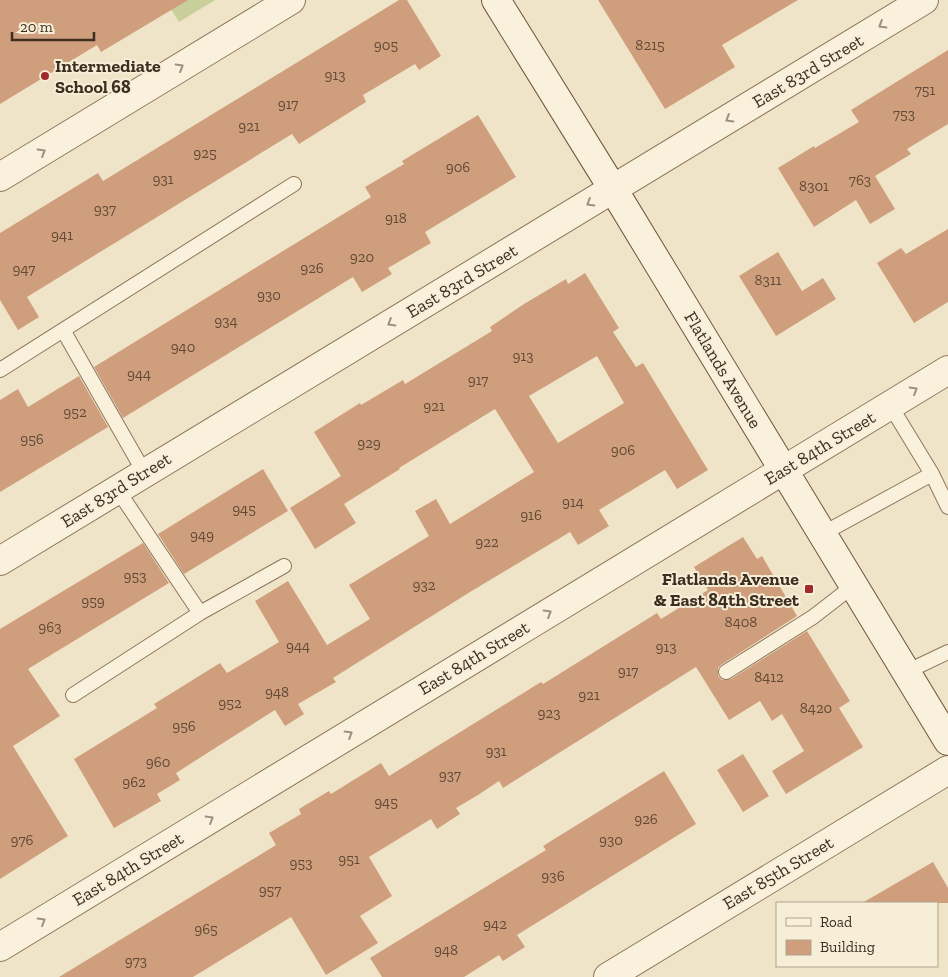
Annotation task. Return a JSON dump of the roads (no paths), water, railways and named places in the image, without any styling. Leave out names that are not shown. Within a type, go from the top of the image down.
[{"type":"street","points":[[0,177],[291,0]]},
{"type":"street","name":"Flatlands Avenue","points":[[496,0],[948,741]]},
{"type":"street","name":"East 83rd Street","points":[[0,561],[924,0]]},
{"type":"street","name":"East 84th Street","points":[[0,947],[948,370]]},
{"type":"street","name":"East 85th Street","points":[[608,977],[948,770]]},
{"type":"lane","points":[[0,370],[294,184]]},
{"type":"lane","points":[[63,330],[144,472]]},
{"type":"lane","points":[[890,405],[932,474],[948,507]]},
{"type":"lane","points":[[822,534],[932,474]]},
{"type":"lane","points":[[117,489],[200,613]]},
{"type":"lane","points":[[73,695],[200,613],[284,566]]},
{"type":"lane","points":[[726,672],[813,616],[853,586]]},
{"type":"lane","points":[[906,672],[948,652]]},
{"type":"place","name":"Intermediate School 68","points":[[45,76]]},
{"type":"place","name":"Flatlands Avenue & East 84th Street","points":[[809,589]]}]
